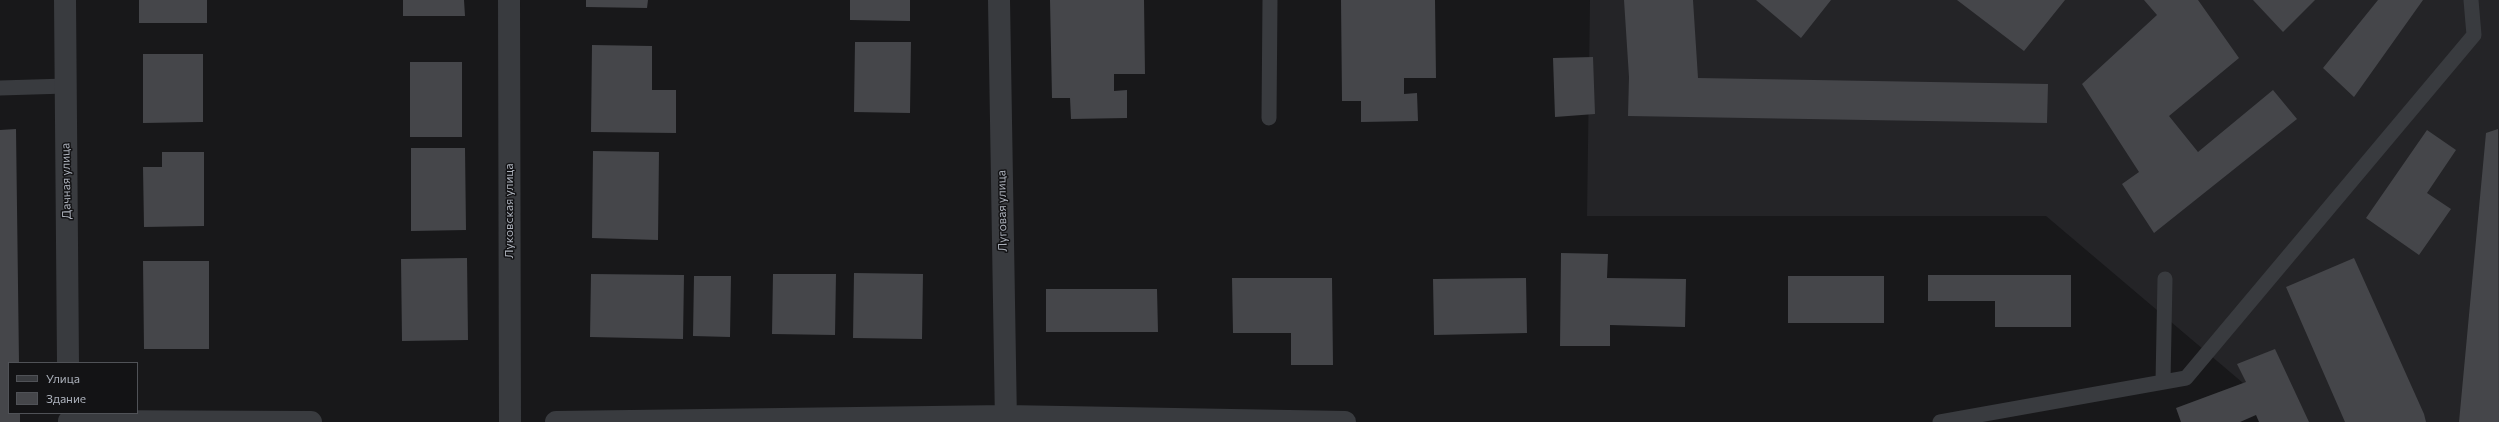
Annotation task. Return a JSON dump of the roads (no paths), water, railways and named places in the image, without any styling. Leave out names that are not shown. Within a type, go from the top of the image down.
[{"type":"street","name":"Дачная улица","points":[[65,0],[68,362]]},
{"type":"street","name":"Луковская улица","points":[[509,0],[510,422]]},
{"type":"street","name":"Луговая улица","points":[[999,0],[1006,419]]},
{"type":"street","points":[[69,419],[311,422]]},
{"type":"street","points":[[556,422],[1006,419],[1345,422]]},
{"type":"lane","points":[[1269,118],[1270,0]]},
{"type":"lane","points":[[1940,422],[2186,378],[2474,35],[2471,0]]},
{"type":"lane","points":[[0,88],[66,86]]},
{"type":"lane","points":[[2163,382],[2165,279]]}]
